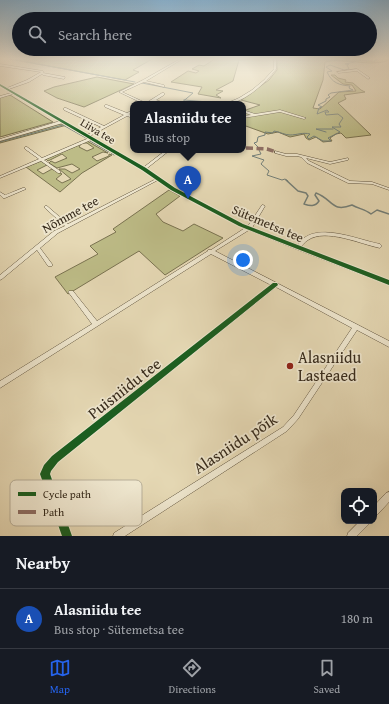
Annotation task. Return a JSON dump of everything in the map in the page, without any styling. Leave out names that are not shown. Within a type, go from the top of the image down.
[{"type":"street","points":[[6,89],[23,83]]},
{"type":"street","points":[[140,83],[120,92],[140,101]]},
{"type":"street","points":[[152,83],[163,86]]},
{"type":"street","points":[[234,101],[261,83]]},
{"type":"street","points":[[0,85],[62,122]]},
{"type":"street","points":[[0,97],[14,94]]},
{"type":"street","points":[[154,100],[163,94]]},
{"type":"street","points":[[106,106],[130,116]]},
{"type":"street","points":[[66,109],[104,127]]},
{"type":"street","points":[[246,116],[280,111],[304,118]]},
{"type":"street","points":[[246,112],[255,115]]},
{"type":"street","points":[[87,136],[130,113]]},
{"type":"street","name":"Liiva tee","points":[[0,140],[62,122],[144,169]]},
{"type":"street","points":[[0,177],[92,138]]},
{"type":"street","points":[[26,148],[59,172]]},
{"type":"street","points":[[276,152],[302,156],[330,163],[347,159]]},
{"type":"street","points":[[144,169],[164,153]]},
{"type":"street","points":[[302,156],[308,162],[349,182],[367,182],[389,189]]},
{"type":"street","points":[[327,172],[330,163]]},
{"type":"street","name":"Sütemetsa tee","points":[[144,169],[158,179],[247,228],[389,283]]},
{"type":"street","name":"Nõmme tee","points":[[0,278],[46,239],[158,179]]},
{"type":"street","points":[[0,193],[4,197],[24,189]]},
{"type":"street","points":[[0,385],[250,227],[262,206]]},
{"type":"street","points":[[46,207],[68,226]]},
{"type":"street","points":[[298,248],[302,240],[305,238],[328,233],[380,246]]},
{"type":"street","points":[[36,247],[50,265]]},
{"type":"street","points":[[210,252],[355,328],[389,344]]},
{"type":"street","name":"Puisniidu tee","points":[[47,480],[45,474],[47,468],[55,459],[275,286]]},
{"type":"street","points":[[71,292],[96,324]]},
{"type":"street","name":"Alasniidu põik","points":[[142,520],[285,429],[296,417],[355,328]]},
{"type":"street","points":[[377,509],[389,496]]},
{"type":"street","points":[[351,536],[363,524]]},
{"type":"street","name":"Puisniidu tee","points":[[63,526],[67,536]]},
{"type":"street","name":"Alasniidu põik","points":[[117,536],[133,526]]},
{"type":"shaded area","points":[[71,83],[134,84],[84,107],[57,98],[44,91]]},
{"type":"shaded area","points":[[177,83],[229,83],[216,90],[223,91],[216,95],[221,98],[198,94],[202,87]]},
{"type":"shaded area","points":[[265,83],[322,83],[313,108],[320,109],[339,92],[356,91],[352,85],[342,83],[353,83],[365,92],[344,95],[346,99],[338,103],[371,135],[346,138],[341,133],[330,138],[332,141],[323,142],[316,137],[309,140],[304,134],[290,137],[278,132],[268,134],[246,126],[246,110],[260,105],[241,100]]},
{"type":"shaded area","points":[[10,95],[53,122],[0,137],[0,97]]},
{"type":"shaded area","points":[[60,124],[67,125],[0,143],[0,141]]},
{"type":"shaded area","points":[[87,141],[108,153],[103,152],[92,157],[97,161],[109,156],[109,154],[112,155],[82,173],[60,192],[26,167],[41,161],[47,165],[37,170],[43,174],[52,169],[62,174],[56,179],[62,183],[71,179],[59,169],[65,169],[72,173],[80,169],[72,164],[57,168],[49,163],[51,161],[55,163],[67,158],[62,154],[48,161],[46,159],[81,144],[79,147],[87,151],[94,148],[87,143],[82,143]]},
{"type":"shaded area","points":[[169,190],[180,196],[156,214],[163,222],[183,231],[194,224],[223,238],[165,275],[139,251],[68,294],[55,277],[98,254],[90,246],[116,232],[113,229]]},
{"type":"waterway","points":[[142,83],[193,93],[185,100]]},
{"type":"waterway","points":[[259,148],[254,143],[257,142],[258,137],[265,135],[265,132],[273,133],[274,131],[288,135],[307,133],[310,134],[307,137],[309,139],[314,136],[323,141],[331,141],[328,138],[340,132],[332,127],[341,127],[339,124],[343,118],[338,114],[326,115],[325,112],[329,112],[327,110],[317,114],[319,108],[322,107],[318,105],[326,101],[326,99],[330,97],[328,95],[331,93],[353,90],[349,88],[350,86],[337,83]]},
{"type":"waterway","points":[[185,100],[196,101]]},
{"type":"waterway","points":[[0,142],[63,125],[86,138]]},
{"type":"waterway","points":[[326,132],[316,129],[333,129]]},
{"type":"waterway","points":[[90,141],[109,152]]},
{"type":"waterway","points":[[259,150],[261,154],[252,156],[264,160],[261,164],[269,171],[267,175],[288,181]]},
{"type":"waterway","points":[[286,180],[298,191],[306,193],[308,196],[304,204],[312,206],[316,204],[319,201],[315,195],[316,193],[336,206],[345,207],[352,205],[371,214],[377,210],[389,214]]},
{"type":"marked path","points":[[246,148],[267,149],[276,152]]},
{"type":"cycle path","points":[[0,85],[144,169],[173,189],[241,225],[389,283]]},
{"type":"cycle path","points":[[47,480],[45,474],[47,468],[55,459],[275,285]]},
{"type":"cycle path","points":[[63,526],[67,536]]},
{"type":"place","name":"Alasniidu tee","points":[[188,199]]},
{"type":"place","name":"Alasniidu Lasteaed","points":[[290,366]]}]
